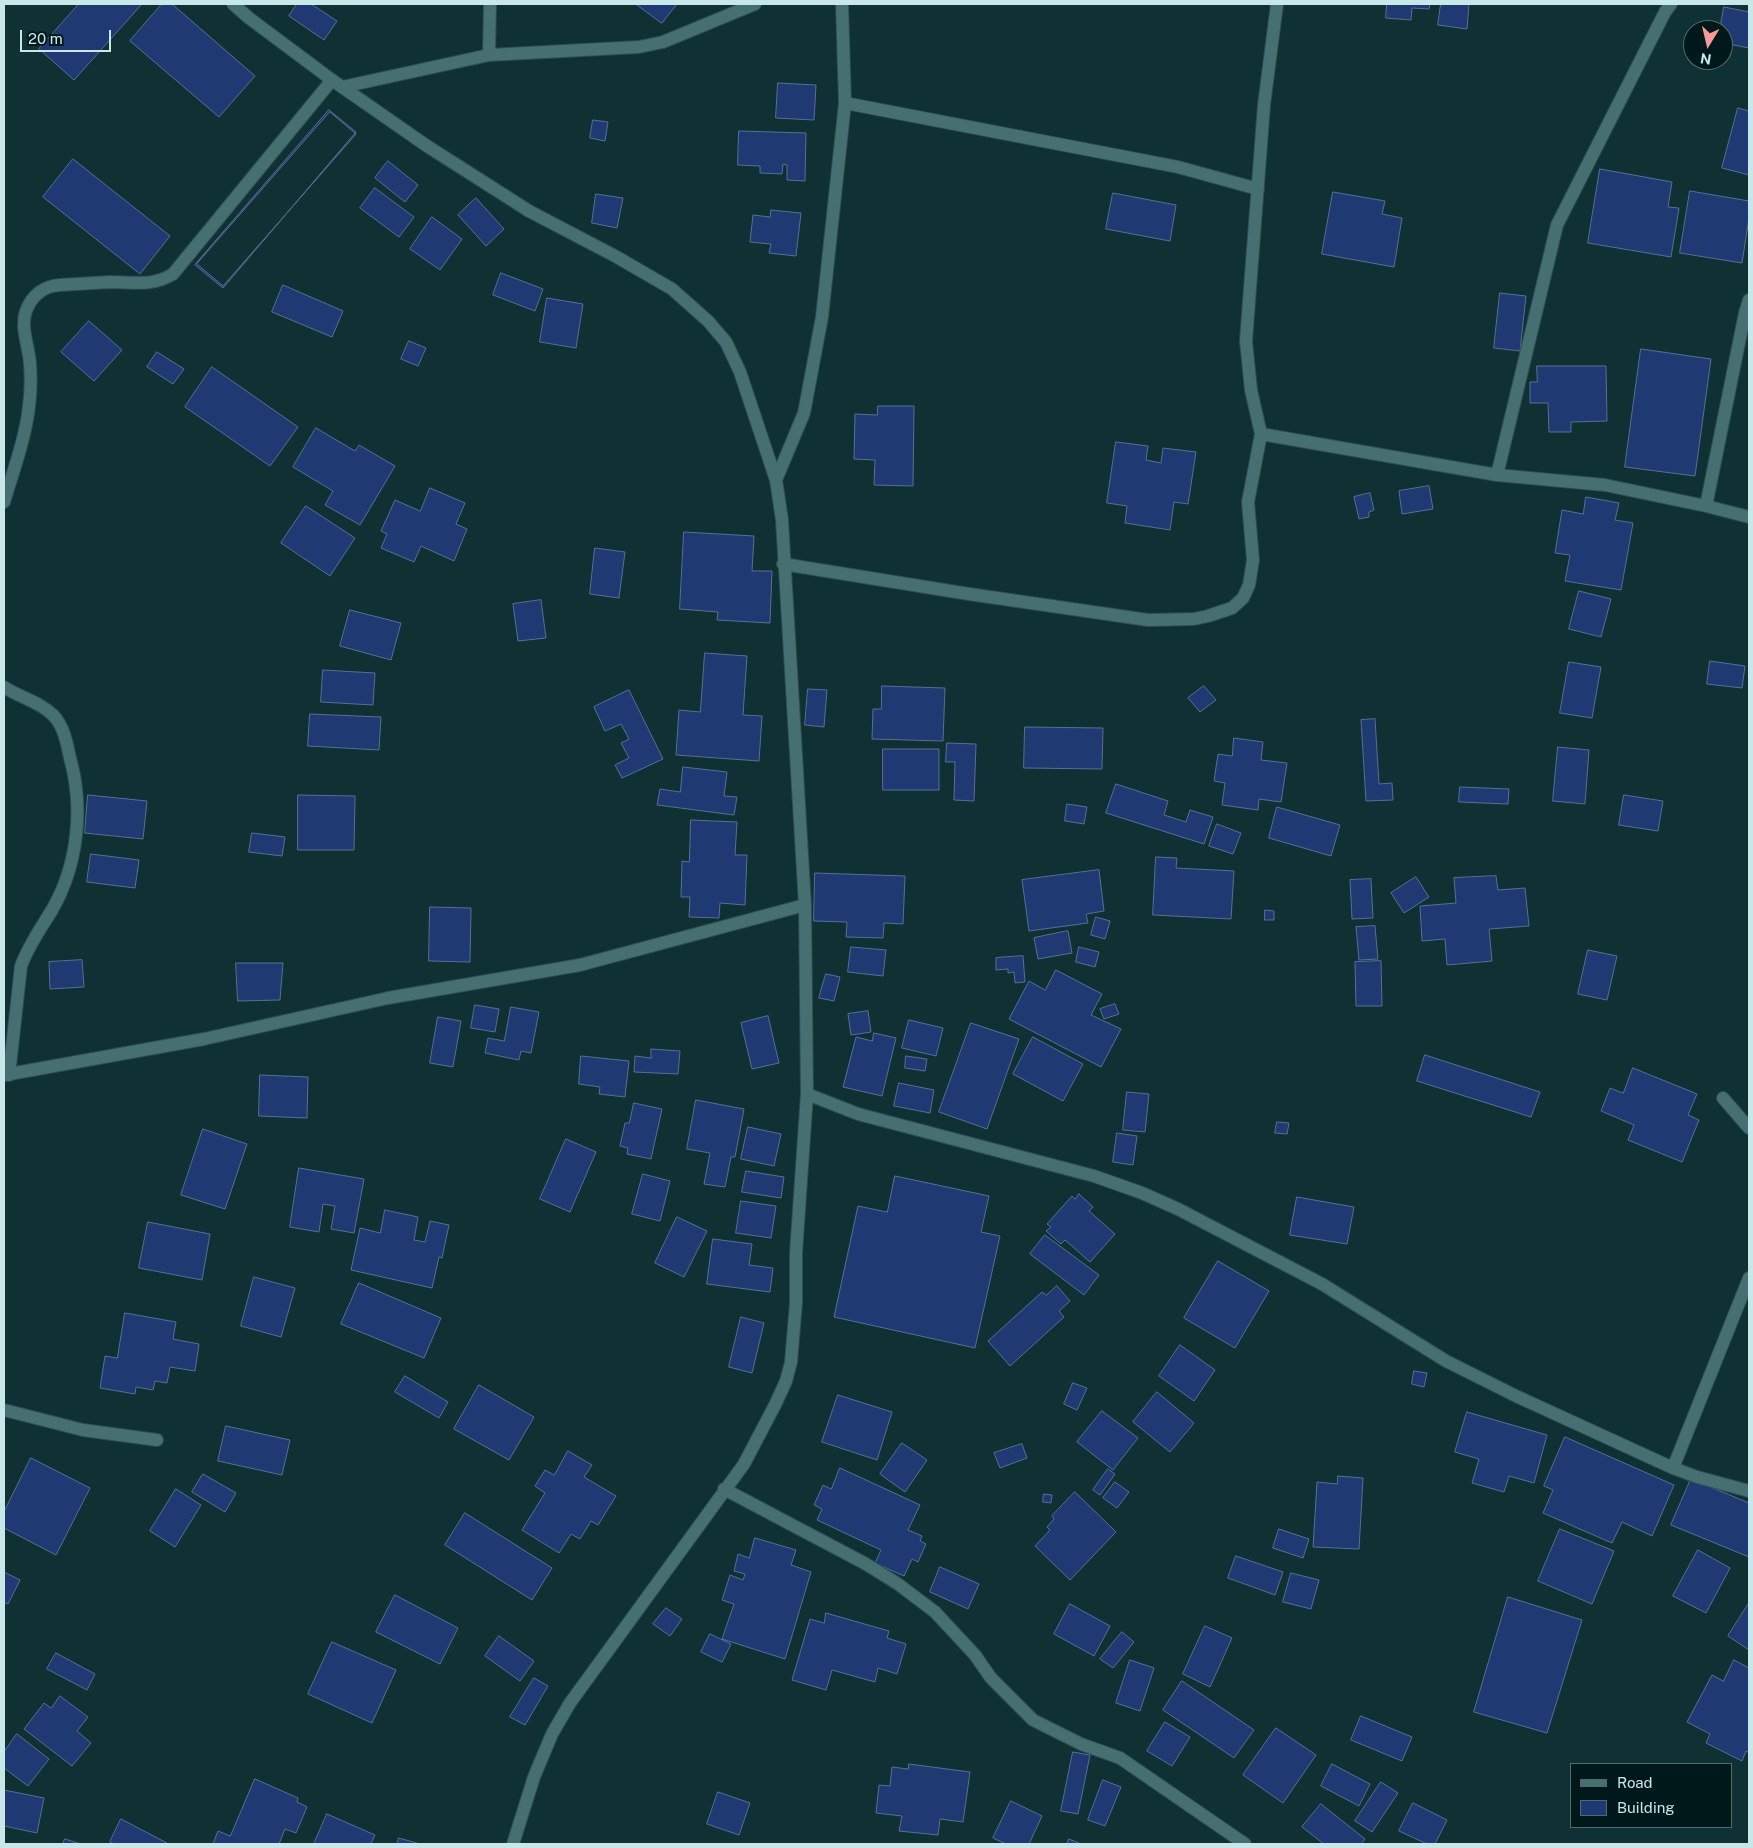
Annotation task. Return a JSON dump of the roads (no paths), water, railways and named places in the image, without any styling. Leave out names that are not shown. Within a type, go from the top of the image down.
[{"type":"street","points":[[234,4],[249,18],[337,84],[427,146],[529,211],[614,256],[672,290],[708,321],[726,342],[740,372],[776,480],[782,520],[783,564],[805,905],[807,1094],[796,1253],[796,1303],[791,1362],[786,1381],[772,1412],[744,1464],[724,1489],[556,1726],[534,1777],[513,1844]]},
{"type":"street","points":[[490,4],[490,55]]},
{"type":"street","points":[[4,502],[29,407],[30,362],[24,326],[26,312],[34,296],[50,286],[110,282],[149,283],[163,280],[173,274],[337,84],[490,55],[640,47],[663,42],[755,4]]},
{"type":"street","points":[[776,480],[804,413],[822,317],[845,103],[842,4]]},
{"type":"street","points":[[783,564],[1148,620],[1194,619],[1208,616],[1232,608],[1243,598],[1250,585],[1253,560],[1248,502],[1261,434],[1251,390],[1246,341],[1264,105],[1277,4]]},
{"type":"street","points":[[1497,475],[1557,225],[1665,12],[1671,4]]},
{"type":"street","points":[[845,103],[1178,167],[1258,189]]},
{"type":"street","points":[[1706,506],[1749,300]]},
{"type":"street","points":[[1261,434],[1497,475],[1605,485],[1706,506],[1749,518]]},
{"type":"street","points":[[4,687],[46,710],[58,720],[64,733],[76,778],[76,831],[70,868],[53,908],[24,955],[6,1075],[204,1039],[388,998],[580,965],[805,905]]},
{"type":"street","points":[[807,1094],[858,1114],[1066,1168],[1142,1193],[1178,1209],[1322,1284],[1446,1361],[1516,1396],[1673,1468],[1697,1477],[1749,1491]]},
{"type":"street","points":[[1724,1098],[1749,1128]]},
{"type":"street","points":[[1673,1468],[1749,1278]]},
{"type":"street","points":[[4,1410],[83,1430],[157,1440]]},
{"type":"street","points":[[724,1489],[866,1564],[898,1584],[934,1612],[974,1656],[991,1678],[1033,1720],[1081,1744],[1120,1758],[1245,1844]]}]
